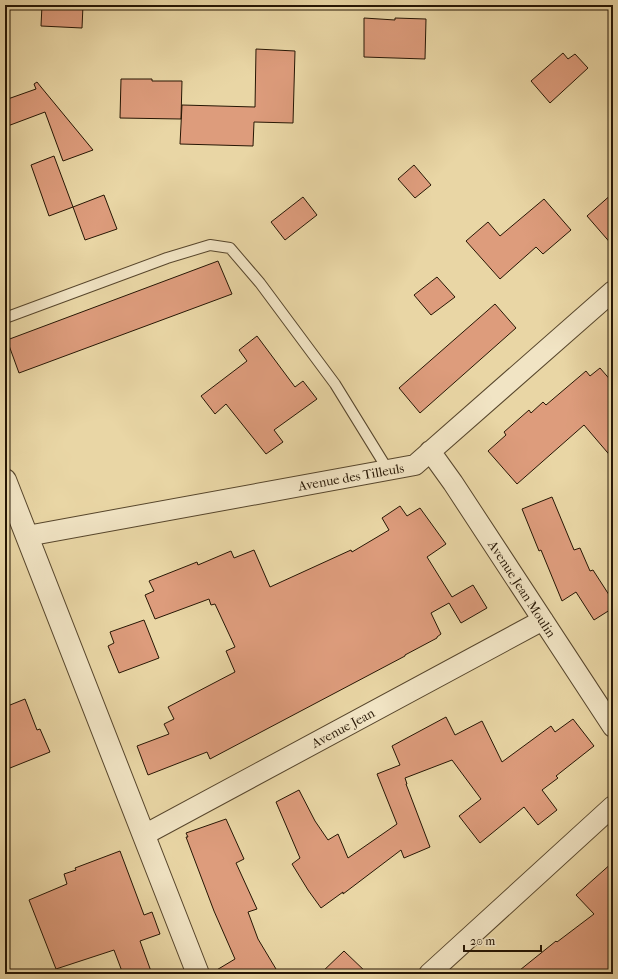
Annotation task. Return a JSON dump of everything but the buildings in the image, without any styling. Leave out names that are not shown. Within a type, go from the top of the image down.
[{"type":"street","name":"Avenue des Tilleuls","points":[[27,536],[415,465],[613,291]]},
{"type":"street","name":"Avenue Jean Moulin","points":[[430,451],[453,483],[613,727]]},
{"type":"street","points":[[5,480],[198,974]]},
{"type":"street","name":"Avenue Jean","points":[[144,835],[543,620]]},
{"type":"street","points":[[429,974],[613,806]]},
{"type":"lane","points":[[5,318],[167,258],[210,245],[230,248],[260,283],[335,384],[388,470]]}]
